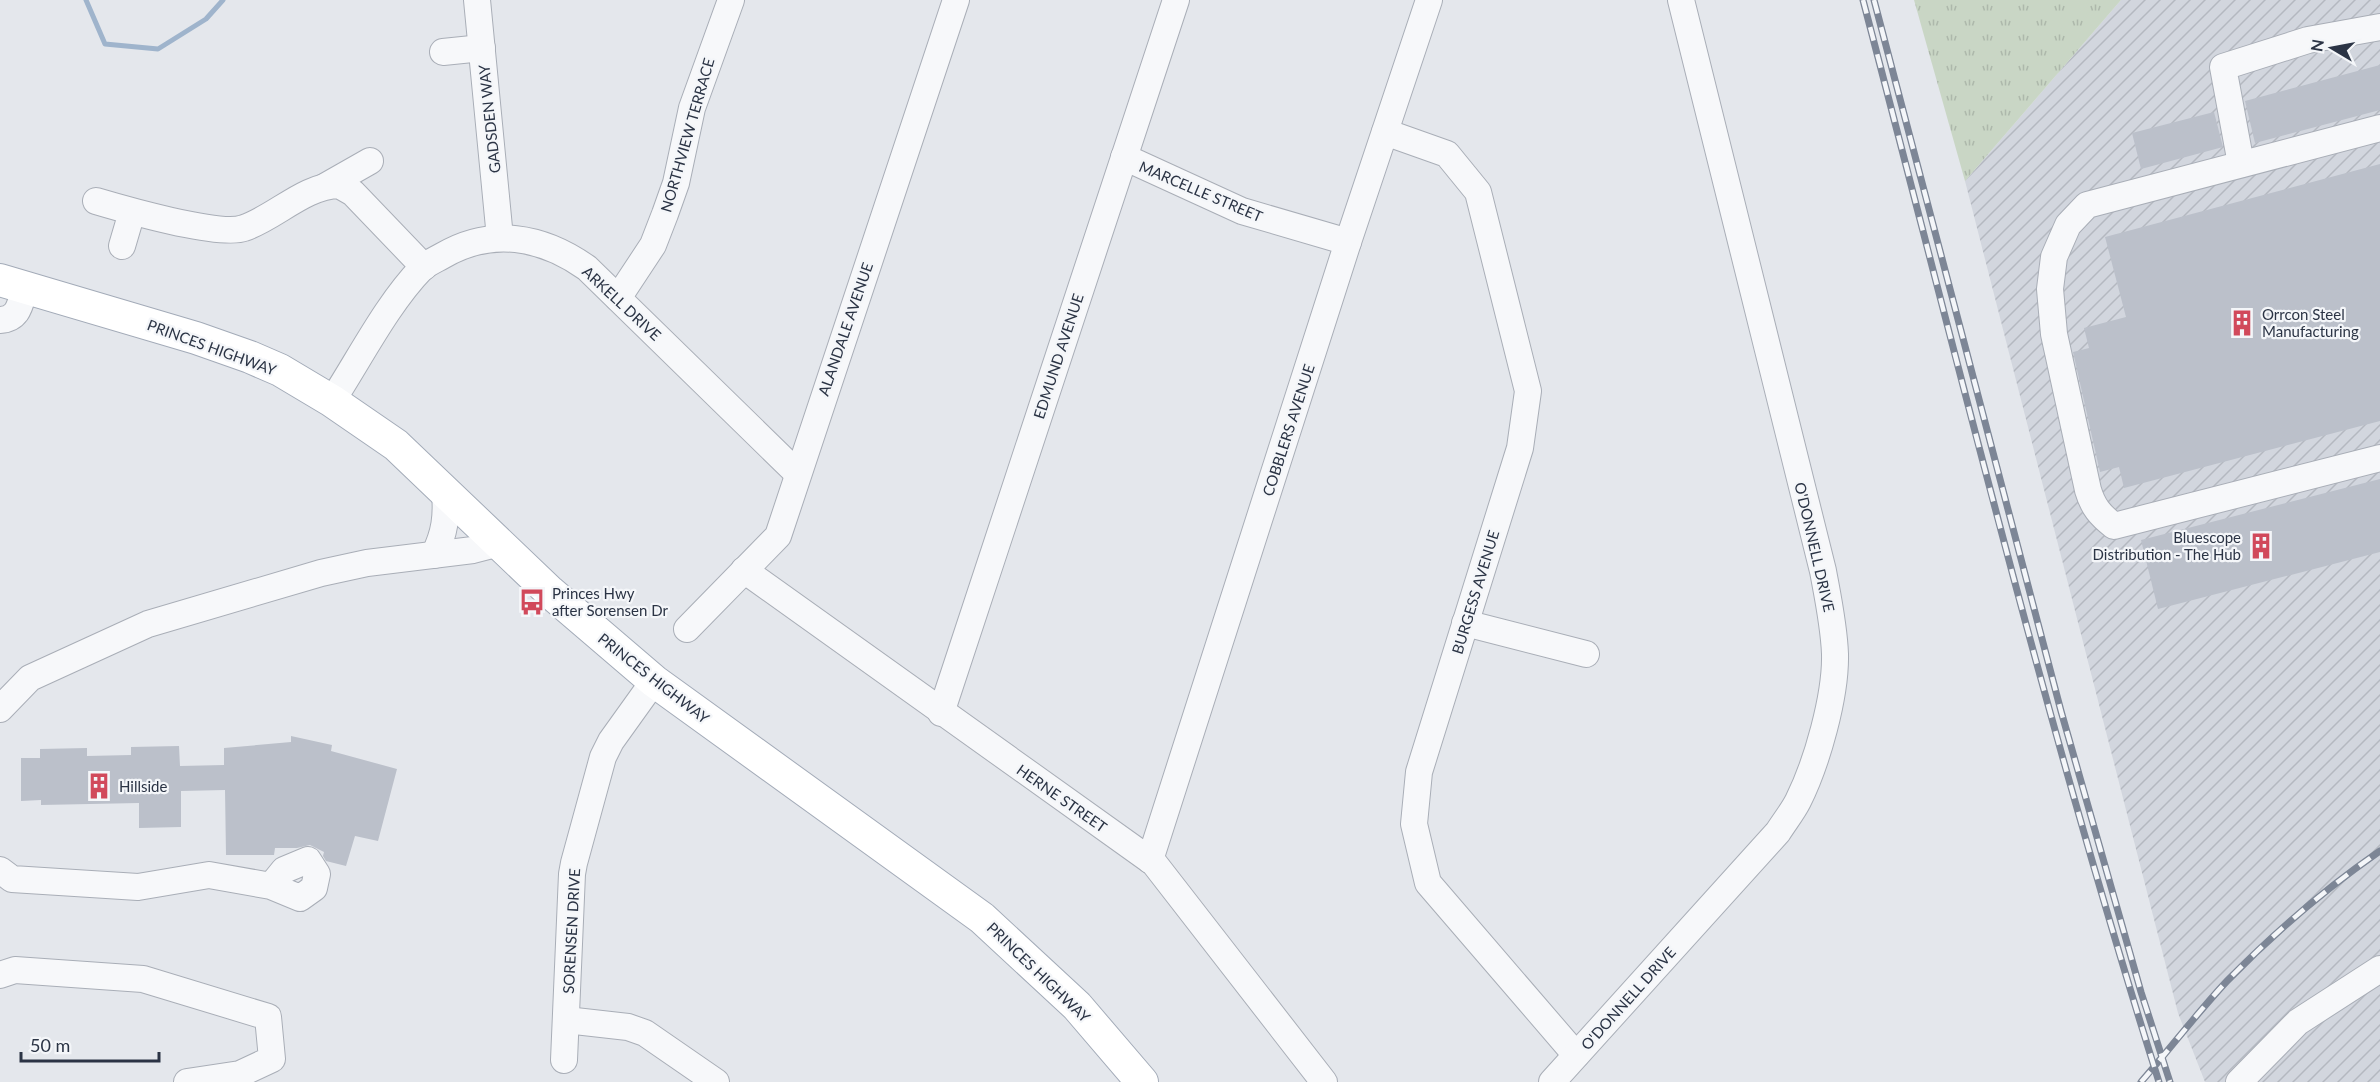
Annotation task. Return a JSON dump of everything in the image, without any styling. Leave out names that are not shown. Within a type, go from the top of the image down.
[{"type":"main road","name":"PRINCES HIGHWAY","points":[[13,284],[196,338],[250,357],[280,370],[332,401],[396,445],[566,606],[654,681],[982,918],[1077,1006],[1142,1082]]},
{"type":"street","name":"GADSDEN WAY","points":[[477,0],[500,238]]},
{"type":"street","name":"NORTHVIEW TERRACE","points":[[618,298],[653,246],[666,214],[676,183],[692,108],[731,0]]},
{"type":"street","name":"ALANDALE AVENUE","points":[[687,629],[778,536],[797,473],[956,0]]},
{"type":"street","name":"EDMUND AVENUE","points":[[941,713],[1176,0]]},
{"type":"street","name":"COBBLERS AVENUE","points":[[1150,860],[1348,242],[1429,0]]},
{"type":"street","name":"O'DONNELL DRIVE","points":[[1552,1082],[1778,832],[1798,801],[1811,767],[1827,714],[1832,686],[1835,655],[1823,571],[1681,0]]},
{"type":"street","points":[[2241,164],[2223,67],[2308,40],[2380,27]]},
{"type":"street","points":[[443,52],[482,48]]},
{"type":"street","points":[[2380,128],[2087,205],[2068,225],[2054,257],[2050,290],[2054,334],[2093,505],[2099,514],[2114,526],[2380,458]]},
{"type":"street","name":"BURGESS AVENUE","points":[[1385,132],[1447,154],[1478,192],[1528,391],[1520,448],[1419,772],[1414,824],[1428,883],[1576,1055]]},
{"type":"street","name":"MARCELLE STREET","points":[[1124,157],[1242,211],[1348,242]]},
{"type":"street","points":[[96,201],[132,212],[235,230],[326,186],[370,160]]},
{"type":"street","points":[[326,186],[339,184],[347,188],[424,267]]},
{"type":"street","points":[[122,246],[132,212]]},
{"type":"street","name":"ARKELL DRIVE","points":[[332,401],[390,310],[424,267],[458,247],[500,238],[542,244],[566,253],[587,268],[797,473]]},
{"type":"street","points":[[0,320],[9,319],[15,315],[13,284]]},
{"type":"street","points":[[434,555],[442,540],[446,524],[445,491]]},
{"type":"street","points":[[0,709],[30,678],[148,624],[321,573],[368,563],[473,550],[500,543]]},
{"type":"street","name":"HERNE STREET","points":[[744,570],[941,713],[1150,860],[1324,1082]]},
{"type":"street","points":[[1465,623],[1586,654]]},
{"type":"street","name":"SORENSEN DRIVE","points":[[564,1060],[572,874],[597,772],[611,741],[654,681]]},
{"type":"street","points":[[0,870],[12,879],[138,887],[209,875],[271,886]]},
{"type":"street","points":[[2239,1082],[2298,1022],[2380,969]]},
{"type":"street","points":[[0,975],[15,970],[143,979],[268,1017],[272,1059],[240,1074],[187,1082]]},
{"type":"street","points":[[566,1020],[628,1027],[645,1033],[716,1082]]},
{"type":"shaded area","points":[[2121,0],[2380,0],[2380,1082],[2205,1082],[2178,1013],[1965,181]]},
{"type":"green space","points":[[1914,0],[2121,0],[1965,181]]},
{"type":"building","points":[[2380,65],[2380,110],[2255,143],[2245,101]]},
{"type":"building","points":[[2214,112],[2223,147],[2141,169],[2132,133]]},
{"type":"building","name":"Orrcon Steel Manufacturing","points":[[2380,164],[2380,421],[2124,488],[2119,467],[2100,472],[2073,352],[2089,348],[2084,328],[2126,317],[2105,237]]},
{"type":"building","name":"Bluescope Distribution - The Hub","points":[[2380,479],[2380,552],[2158,609],[2141,540]]},
{"type":"building","points":[[291,736],[332,745],[331,751],[397,769],[378,841],[355,836],[346,866],[326,861],[323,856],[324,852],[310,845],[297,848],[275,848],[274,855],[226,855],[225,790],[181,791],[181,827],[139,828],[139,803],[41,805],[41,800],[21,801],[21,758],[40,758],[40,749],[87,748],[87,756],[131,755],[131,747],[179,746],[180,766],[224,765],[224,748],[291,742]]},
{"type":"waterway","points":[[86,0],[105,44],[158,49],[206,19],[223,0]]},
{"type":"railway","points":[[1863,0],[2041,678],[2078,813],[2159,1082]]},
{"type":"railway","points":[[1874,0],[2061,711],[2141,992],[2170,1082]]},
{"type":"railway","points":[[2141,1082],[2205,1006],[2245,963],[2320,896],[2380,851]]},
{"type":"place","name":"Orrcon Steel Manufacturing","points":[[2242,323]]},
{"type":"place","name":"Bluescope Distribution - The Hub","points":[[2261,546]]},
{"type":"place","name":"Princes Hwy after Sorensen Dr","points":[[532,602]]},
{"type":"place","name":"Hillside","points":[[99,786]]}]
